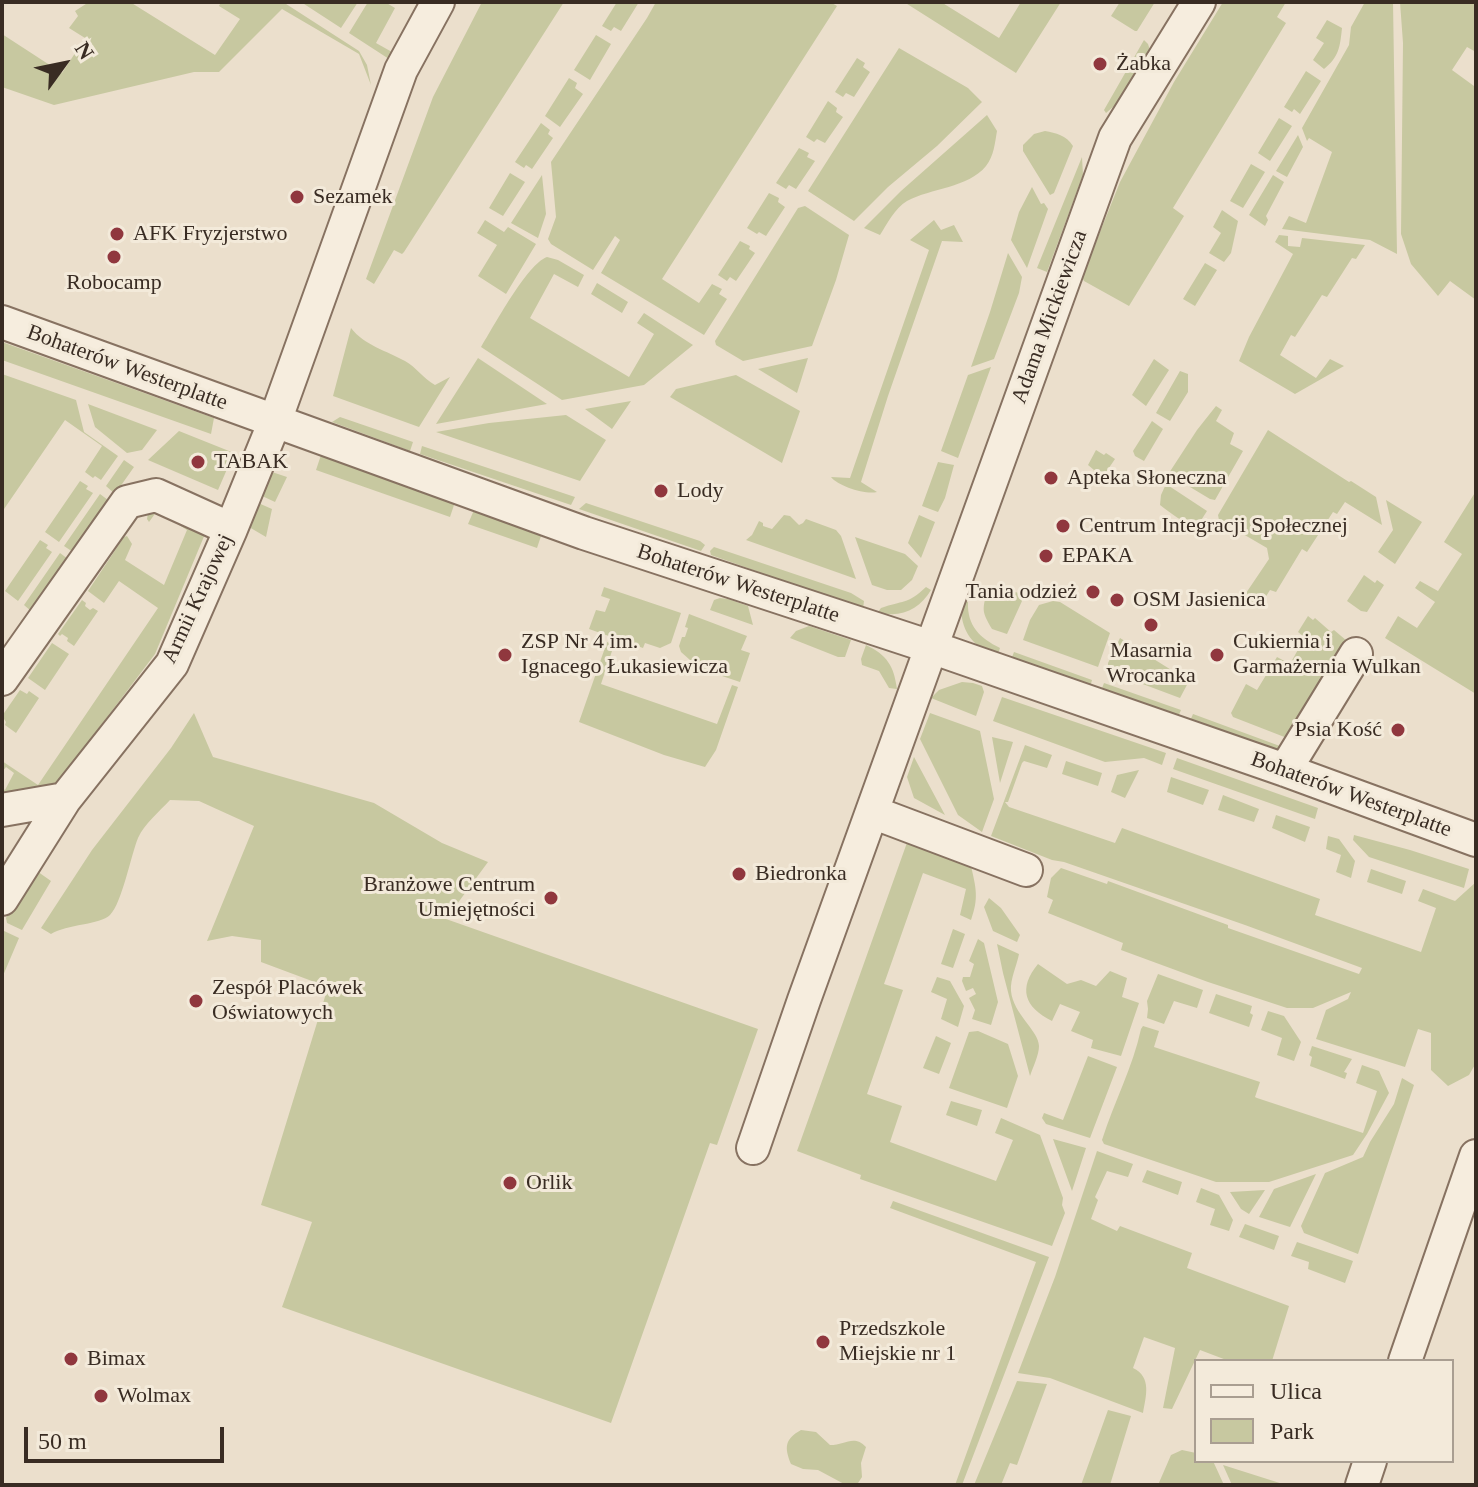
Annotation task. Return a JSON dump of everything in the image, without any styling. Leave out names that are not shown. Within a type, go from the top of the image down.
[{"type":"street","name":"Armii Krajowej","points":[[2,899],[65,799],[172,664],[275,421],[401,70],[438,2]]},
{"type":"street","name":"Adama Mickiewicza","points":[[753,1148],[1115,138],[1199,2]]},
{"type":"street","name":"Bohaterów Westerplatte","points":[[2,322],[584,533],[931,647],[1476,840]]},
{"type":"street","points":[[2,679],[127,502],[156,495],[231,529]]},
{"type":"street","points":[[1285,770],[1356,654]]},
{"type":"street","points":[[2,810],[65,799]]},
{"type":"street","points":[[872,812],[1026,870]]},
{"type":"street","points":[[1406,1359],[1463,1234],[1476,1156]]},
{"type":"street","points":[[1362,1485],[1369,1463]]},
{"type":"green space","points":[[89,2],[130,2],[215,55],[240,19],[219,6],[221,2],[283,2],[359,51],[367,65],[371,85],[359,54],[282,9],[219,72],[194,72],[54,105],[2,87],[2,34],[62,73],[85,38],[69,28],[78,16],[75,11]]},
{"type":"green space","points":[[301,2],[358,2],[341,28]]},
{"type":"green space","points":[[368,2],[385,2],[395,8],[376,43],[392,52],[389,59],[349,33]]},
{"type":"green space","points":[[482,2],[564,2],[404,252],[394,250],[374,284],[366,279],[433,97]]},
{"type":"green space","points":[[617,2],[639,2],[621,31],[614,27],[611,31],[602,26]]},
{"type":"green space","points":[[656,2],[830,2],[837,6],[662,279],[699,303],[712,284],[722,289],[719,294],[727,299],[704,335],[601,273],[620,240],[615,236],[593,270],[551,244],[548,239],[556,217],[551,162]]},
{"type":"green space","points":[[904,2],[941,2],[999,38],[1021,2],[1061,2],[1016,73]]},
{"type":"green space","points":[[1120,2],[1155,2],[1135,31],[1111,16]]},
{"type":"green space","points":[[1223,2],[1286,2],[1277,17],[1286,23],[1173,208],[1184,216],[1129,306],[1082,277],[1120,182],[1174,82]]},
{"type":"green space","points":[[1365,2],[1393,2],[1397,254],[1370,240],[1282,229],[1289,216],[1306,223],[1332,152],[1309,138],[1307,141],[1302,128],[1349,45],[1351,27]]},
{"type":"green space","points":[[1400,2],[1476,2],[1476,52],[1467,47],[1452,70],[1474,86],[1476,84],[1476,300],[1450,281],[1438,296],[1411,264],[1401,234],[1403,43]]},
{"type":"green space","points":[[1327,20],[1342,28],[1338,51],[1324,69],[1313,60],[1324,43],[1316,38]]},
{"type":"green space","points":[[596,35],[611,44],[590,80],[574,70]]},
{"type":"green space","points":[[1144,40],[1150,50],[1120,101],[1106,113],[1104,110]]},
{"type":"green space","points":[[899,48],[968,88],[982,102],[854,221],[808,191]]},
{"type":"green space","points":[[857,58],[865,63],[863,67],[870,72],[854,97],[846,93],[843,97],[835,92]]},
{"type":"green space","points":[[1306,71],[1321,81],[1300,114],[1284,107]]},
{"type":"green space","points":[[569,78],[577,83],[575,88],[583,94],[560,127],[545,116]]},
{"type":"green space","points":[[828,101],[843,117],[825,143],[817,139],[814,142],[806,137]]},
{"type":"green space","points":[[987,115],[997,131],[994,149],[986,166],[969,179],[907,201],[895,212],[880,235],[864,228],[901,191]]},
{"type":"green space","points":[[1279,118],[1292,126],[1270,161],[1258,153]]},
{"type":"green space","points":[[541,123],[550,130],[548,134],[553,138],[532,169],[526,165],[524,168],[515,162]]},
{"type":"green space","points":[[1045,131],[1064,137],[1073,146],[1054,193],[1050,195],[1023,151],[1023,145],[1034,134]]},
{"type":"green space","points":[[1298,135],[1303,147],[1287,177],[1276,171]]},
{"type":"green space","points":[[799,148],[809,153],[807,157],[815,161],[796,189],[789,185],[786,189],[776,183]]},
{"type":"green space","points":[[1082,157],[1083,175],[1047,272],[1037,268]]},
{"type":"green space","points":[[1251,164],[1265,172],[1243,208],[1230,201]]},
{"type":"green space","points":[[510,173],[525,182],[503,216],[489,208]]},
{"type":"green space","points":[[542,175],[546,214],[538,238],[511,223]]},
{"type":"green space","points":[[1273,175],[1284,182],[1266,216],[1265,226],[1249,215]]},
{"type":"green space","points":[[1032,187],[1041,204],[1044,203],[1048,209],[1027,268],[1011,240],[1019,212]]},
{"type":"green space","points":[[769,193],[779,198],[778,202],[785,207],[766,236],[747,228]]},
{"type":"green space","points":[[805,206],[849,235],[812,346],[743,361],[716,345],[715,341],[798,208]]},
{"type":"green space","points":[[1222,210],[1238,221],[1231,253],[1224,262],[1209,253],[1221,233],[1213,227]]},
{"type":"green space","points":[[485,220],[504,232],[508,227],[536,244],[506,294],[478,276],[497,245],[477,233]]},
{"type":"green space","points":[[934,220],[941,230],[954,225],[963,242],[942,241],[888,396],[861,482],[877,492],[852,489],[831,477],[850,478],[929,250],[910,240]]},
{"type":"green space","points":[[1279,235],[1288,236],[1288,246],[1300,247],[1302,238],[1365,245],[1356,259],[1352,258],[1327,297],[1322,295],[1295,337],[1291,335],[1280,355],[1316,378],[1330,359],[1344,366],[1295,394],[1239,361],[1293,254],[1275,242]]},
{"type":"green space","points":[[740,241],[755,253],[736,281],[730,277],[727,281],[718,275]]},
{"type":"green space","points":[[1008,253],[1022,277],[1019,293],[994,359],[971,367],[990,312]]},
{"type":"green space","points":[[547,257],[584,275],[578,287],[554,274],[530,318],[629,377],[654,334],[637,323],[644,313],[693,345],[644,385],[562,400],[481,347],[521,283]]},
{"type":"green space","points":[[1205,263],[1217,270],[1195,306],[1183,299]]},
{"type":"green space","points":[[597,283],[628,302],[622,313],[591,294]]},
{"type":"green space","points":[[351,328],[369,343],[409,363],[435,385],[450,377],[419,427],[333,396]]},
{"type":"green space","points":[[2,342],[214,418],[211,434],[2,360]]},
{"type":"green space","points":[[478,358],[547,404],[436,424]]},
{"type":"green space","points":[[808,358],[797,393],[758,369]]},
{"type":"green space","points":[[1154,359],[1169,370],[1146,406],[1132,395]]},
{"type":"green space","points":[[991,367],[958,458],[941,451],[968,375]]},
{"type":"green space","points":[[1180,371],[1188,374],[1188,392],[1170,421],[1156,413]]},
{"type":"green space","points":[[2,374],[76,400],[84,432],[118,456],[101,480],[85,472],[102,446],[65,420],[2,512]]},
{"type":"green space","points":[[736,375],[800,411],[782,463],[670,397],[676,389]]},
{"type":"green space","points":[[631,401],[612,429],[585,409]]},
{"type":"green space","points":[[88,404],[157,430],[142,450],[127,453],[95,427]]},
{"type":"green space","points":[[1216,406],[1222,410],[1216,421],[1234,433],[1230,444],[1243,451],[1215,500],[1169,473]]},
{"type":"green space","points":[[566,415],[606,440],[580,481],[436,432],[489,423]]},
{"type":"green space","points":[[340,417],[413,442],[410,451],[332,422]]},
{"type":"green space","points":[[1152,421],[1163,429],[1144,461],[1133,451]]},
{"type":"green space","points":[[1268,430],[1376,497],[1382,525],[1345,502],[1337,514],[1333,512],[1307,552],[1302,549],[1276,592],[1270,590],[1258,609],[1242,599],[1269,559],[1267,548],[1219,520],[1218,515]]},
{"type":"green space","points":[[179,431],[234,453],[218,490],[148,460]]},
{"type":"green space","points":[[422,446],[575,497],[571,505],[420,454]]},
{"type":"green space","points":[[1096,450],[1115,459],[1098,484],[1090,479],[1094,470],[1088,465]]},
{"type":"green space","points":[[321,455],[455,502],[450,517],[316,470]]},
{"type":"green space","points":[[124,460],[134,467],[115,494],[106,486]]},
{"type":"green space","points":[[938,462],[954,465],[938,512],[922,506]]},
{"type":"green space","points":[[269,471],[287,477],[275,502],[260,495]]},
{"type":"green space","points":[[80,481],[93,493],[59,542],[45,532]]},
{"type":"green space","points":[[1166,484],[1207,511],[1198,525],[1183,521],[1160,505]]},
{"type":"green space","points":[[1476,491],[1476,694],[1385,638],[1398,616],[1417,628],[1435,602],[1415,588],[1420,581],[1438,591],[1462,554],[1444,542]]},
{"type":"green space","points":[[100,494],[108,500],[73,552],[64,546]]},
{"type":"green space","points":[[1386,500],[1422,522],[1395,564],[1378,552],[1393,530]]},
{"type":"green space","points":[[256,502],[272,509],[266,537],[249,527]]},
{"type":"green space","points":[[586,503],[705,545],[701,551],[579,509]]},
{"type":"green space","points":[[156,509],[205,534],[155,654],[55,786],[2,799],[2,788],[5,790],[14,773],[6,767],[2,772],[2,761],[38,785],[158,608],[119,581],[104,603],[88,591],[127,536],[132,544],[125,560],[164,585],[187,530],[157,511],[149,522],[148,513]]},
{"type":"green space","points":[[474,510],[542,533],[537,548],[468,524]]},
{"type":"green space","points":[[784,515],[790,516],[799,525],[806,519],[836,530],[856,579],[746,540],[759,521],[772,529]]},
{"type":"green space","points":[[919,515],[935,522],[921,558],[908,543]]},
{"type":"green space","points":[[855,537],[905,554],[918,566],[912,580],[901,590],[872,585]]},
{"type":"green space","points":[[40,540],[52,552],[18,601],[5,591]]},
{"type":"green space","points":[[714,547],[851,593],[864,601],[863,609],[711,555]]},
{"type":"green space","points":[[60,553],[68,559],[32,612],[24,605]]},
{"type":"green space","points":[[1364,575],[1384,585],[1367,612],[1347,601]]},
{"type":"green space","points":[[604,587],[681,613],[671,643],[660,648],[645,643],[643,648],[589,629],[596,610],[605,612],[610,599],[601,596]]},
{"type":"green space","points":[[926,587],[931,590],[909,611],[894,614],[878,612],[881,608],[909,599]]},
{"type":"green space","points":[[992,588],[1020,593],[1022,601],[1007,634],[992,629],[985,615],[987,592]]},
{"type":"green space","points":[[720,598],[748,606],[753,625],[710,610],[714,600]]},
{"type":"green space","points":[[82,600],[90,610],[98,611],[74,646],[67,641],[68,638],[58,634]]},
{"type":"green space","points":[[963,600],[968,602],[972,624],[986,640],[1000,648],[998,654],[980,647],[970,638],[962,619]]},
{"type":"green space","points":[[1060,602],[1110,633],[1098,667],[1023,640],[1039,605]]},
{"type":"green space","points":[[689,614],[747,636],[741,650],[750,653],[740,682],[689,665],[690,660],[679,646],[688,628],[685,627]]},
{"type":"green space","points":[[1308,616],[1347,641],[1287,738],[1233,717],[1231,713],[1246,684],[1257,690],[1277,657],[1290,664],[1303,636],[1298,632]]},
{"type":"green space","points":[[809,626],[851,640],[845,657],[790,638],[796,631]]},
{"type":"green space","points":[[1120,638],[1189,681],[1180,698],[1108,671],[1108,663]]},
{"type":"green space","points":[[607,642],[614,645],[601,684],[717,724],[732,685],[738,687],[716,750],[705,767],[664,755],[579,722]]},
{"type":"green space","points":[[52,643],[69,654],[45,690],[28,678]]},
{"type":"green space","points":[[866,645],[888,662],[897,689],[889,688],[879,671],[862,665]]},
{"type":"green space","points":[[1014,652],[1092,680],[1090,687],[1011,660]]},
{"type":"green space","points":[[962,682],[982,686],[984,692],[976,716],[931,698],[939,690]]},
{"type":"green space","points":[[1104,683],[1181,710],[1178,717],[1101,691]]},
{"type":"green space","points":[[20,690],[27,694],[29,691],[39,698],[16,733],[5,725],[2,716]]},
{"type":"green space","points":[[1002,697],[1166,753],[1162,765],[1144,758],[1105,762],[993,721]]},
{"type":"green space","name":"Orlik","points":[[194,713],[213,757],[374,803],[442,843],[488,862],[446,919],[758,1029],[717,1145],[710,1143],[611,1423],[282,1307],[312,1222],[261,1205],[328,987],[261,962],[261,940],[232,936],[207,941],[254,826],[199,801],[170,800],[141,833],[110,915],[51,934],[41,928],[92,850],[171,748]]},
{"type":"green space","points":[[930,713],[980,731],[994,799],[982,832],[958,815],[920,739]]},
{"type":"green space","points":[[1193,714],[1288,749],[1282,755],[1190,721]]},
{"type":"green space","points":[[992,737],[1013,742],[1000,783]]},
{"type":"green space","points":[[1025,745],[1052,755],[1047,768],[1022,763],[1008,802],[1005,802],[1009,807],[1115,843],[1122,828],[1320,899],[1315,915],[1421,952],[1436,908],[1418,901],[1423,889],[1455,901],[1476,882],[1476,1063],[1469,1075],[1448,1086],[1431,1070],[1431,1033],[1418,1029],[1405,1067],[1316,1039],[1326,1010],[1348,999],[1351,992],[1313,1008],[1287,1008],[1121,950],[1123,943],[1048,913],[1053,900],[1047,897],[1051,878],[1061,868],[1107,884],[1108,881],[1359,974],[1362,968],[991,836]]},
{"type":"green space","points":[[914,757],[945,815],[914,798],[907,777]]},
{"type":"green space","points":[[1177,758],[1318,808],[1315,819],[1173,769]]},
{"type":"green space","points":[[1066,761],[1102,773],[1098,786],[1062,774]]},
{"type":"green space","points":[[1139,770],[1125,798],[1111,792],[1117,775]]},
{"type":"green space","points":[[1171,777],[1209,790],[1203,805],[1167,792]]},
{"type":"green space","points":[[1223,795],[1259,809],[1254,822],[1218,810]]},
{"type":"green space","points":[[1276,815],[1310,827],[1305,842],[1272,828]]},
{"type":"green space","points":[[1354,835],[1469,869],[1464,888],[1369,857],[1353,840]]},
{"type":"green space","points":[[1328,836],[1339,839],[1355,861],[1351,878],[1336,872],[1341,855],[1326,849]]},
{"type":"green space","points":[[909,837],[971,866],[976,899],[971,920],[960,915],[966,889],[923,873],[884,984],[903,990],[867,1094],[902,1106],[890,1142],[996,1181],[1013,1140],[995,1133],[1001,1118],[1040,1135],[1063,1198],[1065,1213],[1052,1246],[860,1179],[861,1175],[797,1151]]},
{"type":"green space","points":[[34,869],[51,881],[22,930],[7,923],[6,918]]},
{"type":"green space","points":[[1371,869],[1406,881],[1402,894],[1367,882]]},
{"type":"green space","points":[[989,898],[1001,908],[1020,935],[1017,942],[993,931],[984,907]]},
{"type":"green space","points":[[953,929],[965,934],[953,968],[941,964]]},
{"type":"green space","points":[[2,930],[19,938],[2,978]]},
{"type":"green space","points":[[978,939],[984,943],[998,1002],[991,1025],[972,1019],[975,1010],[969,998],[976,994],[973,988],[966,991],[962,981],[963,977],[970,977],[974,964],[969,961]]},
{"type":"green space","points":[[997,944],[1019,954],[1011,991],[1039,1046],[1030,1076],[1003,973]]},
{"type":"green space","points":[[1038,964],[1067,984],[1081,980],[1096,986],[1110,971],[1127,978],[1122,997],[1139,1003],[1121,1056],[1091,1048],[1093,1040],[1071,1031],[1080,1012],[1060,1004],[1052,1021],[1035,1010],[1026,989]]},
{"type":"green space","points":[[1158,974],[1203,990],[1197,1008],[1174,1001],[1164,1024],[1147,1018],[1147,1001]]},
{"type":"green space","points":[[937,977],[950,981],[964,1006],[958,1027],[941,1019],[947,999],[931,992]]},
{"type":"green space","points":[[1216,994],[1252,1006],[1249,1027],[1209,1013]]},
{"type":"green space","points":[[1268,1011],[1284,1016],[1301,1042],[1294,1061],[1277,1055],[1282,1038],[1261,1030]]},
{"type":"green space","points":[[1143,1026],[1159,1031],[1154,1047],[1260,1082],[1257,1098],[1363,1133],[1377,1091],[1356,1083],[1362,1065],[1379,1071],[1389,1093],[1353,1155],[1269,1182],[1216,1182],[1104,1144],[1102,1140]]},
{"type":"green space","points":[[978,1031],[1008,1044],[1018,1076],[1007,1108],[949,1088],[969,1032]]},
{"type":"green space","points":[[936,1036],[951,1043],[939,1074],[923,1068]]},
{"type":"green space","points":[[1312,1046],[1352,1059],[1344,1072],[1347,1073],[1345,1079],[1310,1066]]},
{"type":"green space","points":[[1088,1056],[1117,1067],[1090,1138],[1046,1124],[1042,1118],[1044,1113],[1063,1120]]},
{"type":"green space","points":[[1402,1078],[1414,1085],[1358,1254],[1304,1233],[1301,1226],[1325,1173],[1363,1157],[1394,1104]]},
{"type":"green space","points":[[951,1101],[982,1110],[977,1126],[946,1115]]},
{"type":"green space","points":[[1053,1139],[1086,1148],[1072,1191]]},
{"type":"green space","points":[[1097,1151],[1133,1164],[1128,1177],[1107,1171],[1095,1197],[1098,1200],[1091,1219],[1117,1231],[1120,1226],[1192,1253],[1187,1268],[1289,1306],[1273,1359],[1224,1359],[1200,1350],[1172,1409],[1163,1408],[1175,1348],[1144,1337],[1133,1368],[1145,1382],[1143,1413],[1050,1378],[1018,1373],[1055,1277]]},
{"type":"green space","points":[[1147,1170],[1182,1182],[1178,1195],[1142,1182]]},
{"type":"green space","points":[[1316,1174],[1290,1227],[1259,1217],[1274,1189]]},
{"type":"green space","points":[[1201,1188],[1219,1195],[1233,1220],[1229,1231],[1210,1225],[1215,1209],[1196,1202]]},
{"type":"green space","points":[[1265,1190],[1249,1214],[1241,1209],[1230,1192]]},
{"type":"green space","points":[[893,1201],[1049,1257],[962,1485],[955,1485],[1036,1262],[890,1208]]},
{"type":"green space","points":[[1245,1224],[1279,1236],[1274,1250],[1239,1237]]},
{"type":"green space","points":[[1297,1242],[1353,1261],[1345,1283],[1308,1269],[1309,1262],[1291,1256]]},
{"type":"green space","points":[[1017,1381],[1047,1384],[1017,1465],[1010,1463],[1001,1485],[974,1485]]},
{"type":"green space","points":[[1108,1410],[1131,1416],[1110,1485],[1081,1485]]},
{"type":"green space","points":[[801,1430],[816,1432],[830,1445],[853,1441],[862,1443],[866,1447],[861,1463],[862,1477],[858,1483],[846,1485],[818,1470],[791,1464],[787,1444]]},
{"type":"green space","points":[[1182,1450],[1194,1453],[1194,1463],[1214,1463],[1224,1485],[1158,1485],[1171,1455]]},
{"type":"green space","points":[[1223,1465],[1286,1485],[1232,1485]]},
{"type":"place","name":"Żabka","points":[[1100,64]]},
{"type":"place","name":"Sezamek","points":[[297,197]]},
{"type":"place","name":"AFK Fryzjerstwo","points":[[117,234]]},
{"type":"place","name":"Robocamp","points":[[114,257]]},
{"type":"place","name":"TABAK","points":[[198,462]]},
{"type":"place","name":"Apteka Słoneczna","points":[[1051,478]]},
{"type":"place","name":"Lody","points":[[661,491]]},
{"type":"place","name":"Centrum Integracji Społecznej","points":[[1063,526]]},
{"type":"place","name":"EPAKA","points":[[1046,556]]},
{"type":"place","name":"Tania odzież","points":[[1093,592]]},
{"type":"place","name":"OSM Jasienica","points":[[1117,600]]},
{"type":"place","name":"Masarnia Wrocanka","points":[[1151,625]]},
{"type":"place","name":"ZSP Nr 4 im. Ignacego Łukasiewicza","points":[[505,655]]},
{"type":"place","name":"Cukiernia i Garmażernia Wulkan","points":[[1217,655]]},
{"type":"place","name":"Psia Kość","points":[[1398,730]]},
{"type":"place","name":"Biedronka","points":[[739,874]]},
{"type":"place","name":"Branżowe Centrum Umiejętności","points":[[551,898]]},
{"type":"place","name":"Zespół Placówek Oświatowych","points":[[196,1001]]},
{"type":"place","name":"Orlik","points":[[510,1183]]},
{"type":"place","name":"Przedszkole Miejskie nr 1","points":[[823,1342]]},
{"type":"place","name":"Bimax","points":[[71,1359]]},
{"type":"place","name":"Wolmax","points":[[101,1396]]}]
